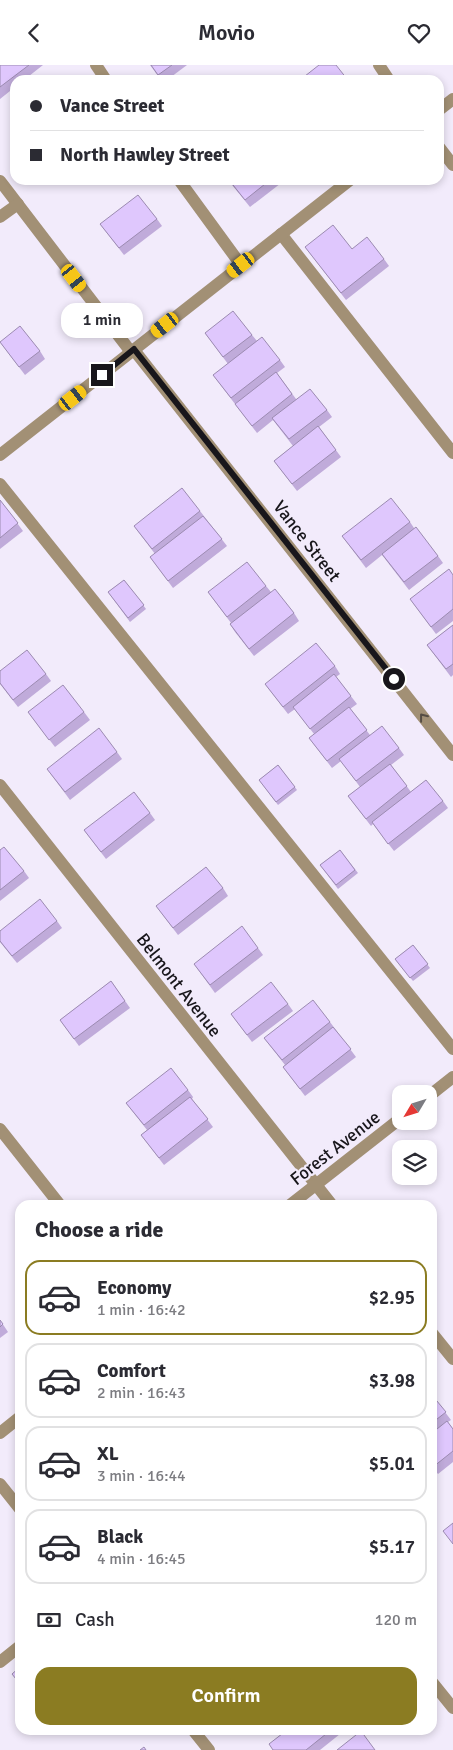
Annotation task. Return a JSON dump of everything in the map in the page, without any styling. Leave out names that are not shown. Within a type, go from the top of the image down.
[{"type":"street","points":[[444,153],[453,165]]},
{"type":"street","name":"Vance Street","points":[[0,181],[453,755]]},
{"type":"street","points":[[183,185],[241,265]]},
{"type":"street","points":[[0,455],[344,185]]},
{"type":"street","points":[[0,217],[18,204]]},
{"type":"street","points":[[281,234],[453,453]]},
{"type":"street","points":[[0,483],[453,1049]]},
{"type":"street","name":"Belmont Avenue","points":[[0,785],[328,1200]]},
{"type":"street","points":[[438,1089],[453,1077]]},
{"type":"street","name":"Forest Avenue","points":[[296,1200],[392,1125]]},
{"type":"street","points":[[0,1129],[56,1200]]},
{"type":"street","points":[[437,1339],[453,1359]]},
{"type":"street","points":[[0,1433],[15,1421]]},
{"type":"street","points":[[0,1484],[15,1503]]},
{"type":"street","points":[[0,1662],[15,1650]]},
{"type":"street","points":[[437,1688],[453,1708]]},
{"type":"street","points":[[197,1735],[209,1750]]},
{"type":"building","points":[[0,65],[29,65],[16,75],[10,75],[10,79],[0,87]]},
{"type":"building","points":[[151,65],[172,65],[158,75]]},
{"type":"building","points":[[319,65],[336,65],[344,75],[306,75]]},
{"type":"building","points":[[233,185],[264,185],[245,200]]},
{"type":"building","points":[[138,195],[157,219],[119,248],[100,224]]},
{"type":"building","points":[[333,225],[352,249],[367,237],[384,259],[341,293],[305,247]]},
{"type":"building","points":[[233,311],[252,335],[223,357],[205,333]]},
{"type":"building","points":[[20,326],[40,351],[19,367],[0,342]]},
{"type":"building","points":[[262,337],[280,360],[231,398],[213,375]]},
{"type":"building","points":[[276,372],[292,394],[252,426],[235,404]]},
{"type":"building","points":[[310,389],[327,410],[289,439],[272,418]]},
{"type":"building","points":[[318,426],[336,450],[292,484],[274,461]]},
{"type":"building","points":[[182,488],[200,511],[152,549],[134,526]]},
{"type":"building","points":[[391,498],[410,522],[361,560],[342,536]]},
{"type":"building","points":[[0,500],[18,523],[0,538]]},
{"type":"building","points":[[203,516],[222,539],[168,581],[150,557]]},
{"type":"building","points":[[416,527],[438,556],[404,582],[382,554]]},
{"type":"building","points":[[247,562],[266,586],[227,617],[208,592]]},
{"type":"building","points":[[449,569],[453,575],[453,609],[431,627],[410,599]]},
{"type":"building","points":[[124,580],[144,605],[128,618],[108,592]]},
{"type":"building","points":[[275,589],[294,613],[249,649],[230,624]]},
{"type":"building","points":[[453,625],[453,664],[446,669],[427,645]]},
{"type":"building","points":[[316,643],[335,666],[283,707],[265,684]]},
{"type":"building","points":[[27,650],[46,674],[13,700],[0,683],[0,671]]},
{"type":"building","points":[[334,674],[351,696],[310,729],[293,707]]},
{"type":"building","points":[[63,685],[84,712],[49,740],[28,712]]},
{"type":"building","points":[[349,707],[367,730],[327,761],[309,738]]},
{"type":"building","points":[[382,726],[399,748],[356,781],[339,759]]},
{"type":"building","points":[[99,728],[117,752],[65,792],[47,769]]},
{"type":"building","points":[[390,764],[407,786],[366,819],[348,796]]},
{"type":"building","points":[[278,765],[295,787],[276,802],[259,780]]},
{"type":"building","points":[[426,780],[443,801],[388,844],[372,822]]},
{"type":"building","points":[[134,792],[150,813],[101,852],[84,830]]},
{"type":"building","points":[[4,847],[24,871],[0,890],[0,850]]},
{"type":"building","points":[[340,850],[355,870],[336,885],[320,865]]},
{"type":"building","points":[[206,867],[223,888],[173,928],[156,906]]},
{"type":"building","points":[[40,899],[57,921],[12,956],[0,941],[0,931]]},
{"type":"building","points":[[242,926],[258,948],[210,985],[194,964]]},
{"type":"building","points":[[413,945],[428,964],[410,978],[395,959]]},
{"type":"building","points":[[111,981],[125,1001],[74,1039],[60,1020]]},
{"type":"building","points":[[271,982],[288,1004],[247,1035],[231,1014]]},
{"type":"building","points":[[313,1000],[330,1022],[282,1060],[264,1038]]},
{"type":"building","points":[[333,1027],[351,1049],[300,1089],[283,1067]]},
{"type":"building","points":[[171,1068],[188,1090],[144,1125],[126,1103]]},
{"type":"building","points":[[190,1097],[208,1119],[159,1158],[141,1135]]},
{"type":"building","points":[[437,1401],[446,1412],[437,1419]]},
{"type":"building","points":[[447,1421],[453,1429],[453,1451],[437,1464],[437,1429]]},
{"type":"building","points":[[453,1523],[453,1544],[443,1531]]},
{"type":"building","points":[[281,1735],[325,1735],[306,1750],[273,1750],[269,1744]]},
{"type":"building","points":[[356,1735],[364,1735],[375,1750],[337,1750]]},
{"type":"route","points":[[102,375],[134,349],[394,679]]}]
